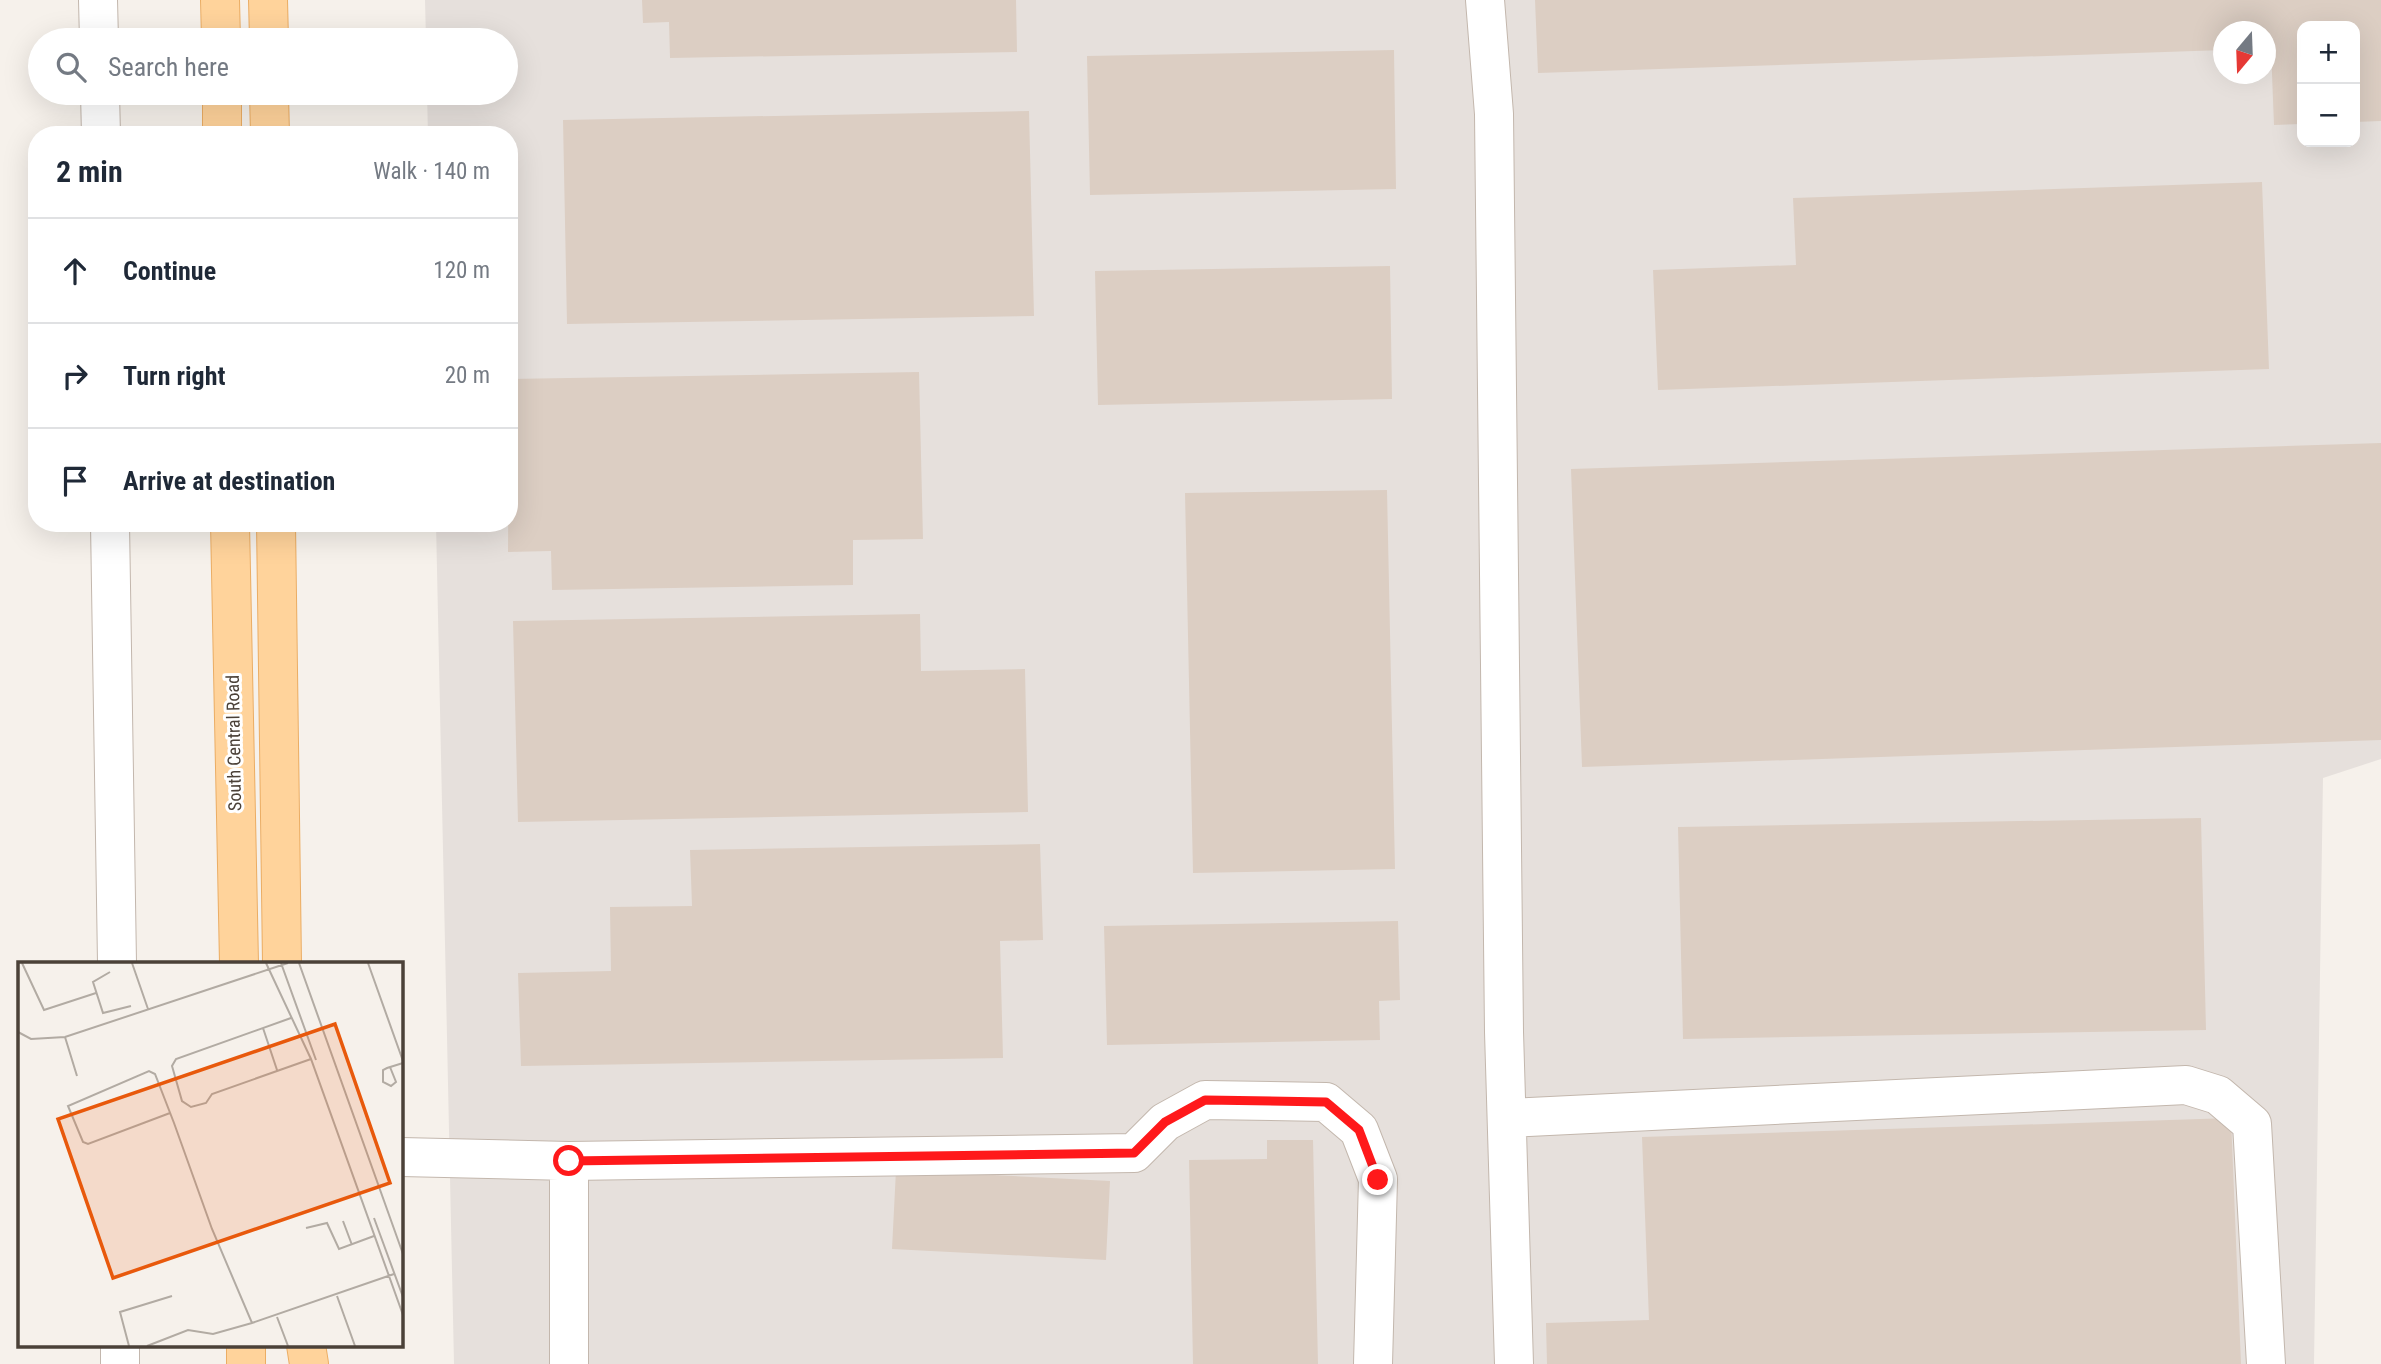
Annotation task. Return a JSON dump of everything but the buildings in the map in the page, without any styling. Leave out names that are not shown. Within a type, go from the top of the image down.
[{"type":"main road","points":[[220,0],[221,28]]},
{"type":"main road","points":[[268,0],[269,28]]},
{"type":"main road","points":[[222,105],[222,126]]},
{"type":"main road","points":[[269,105],[270,126]]},
{"type":"main road","name":"South Central Road","points":[[230,532],[239,962]]},
{"type":"main road","points":[[276,532],[282,962]]},
{"type":"main road","points":[[246,1346],[246,1364]]},
{"type":"main road","points":[[306,1346],[309,1364]]},
{"type":"street","points":[[98,0],[99,28]]},
{"type":"street","points":[[1485,0],[1494,114],[1504,1032],[1514,1364]]},
{"type":"street","points":[[100,105],[101,126]]},
{"type":"street","points":[[110,532],[117,962]]},
{"type":"street","points":[[1507,1118],[2186,1085],[2218,1095],[2252,1124],[2266,1364]]},
{"type":"street","points":[[402,1157],[569,1161],[1134,1153],[1165,1122],[1205,1100],[1326,1102],[1359,1130],[1378,1180],[1373,1364]]},
{"type":"street","points":[[569,1161],[569,1364]]},
{"type":"street","points":[[120,1346],[120,1364]]},
{"type":"shaded area","points":[[425,0],[2381,0],[2381,759],[2323,778],[2314,1364],[454,1364],[436,532],[518,532],[518,126],[428,126],[427,105],[518,105],[518,28],[426,28]]},
{"type":"route","points":[[569,1161],[1134,1153],[1165,1122],[1205,1100],[1326,1102],[1359,1130],[1378,1180]]}]
